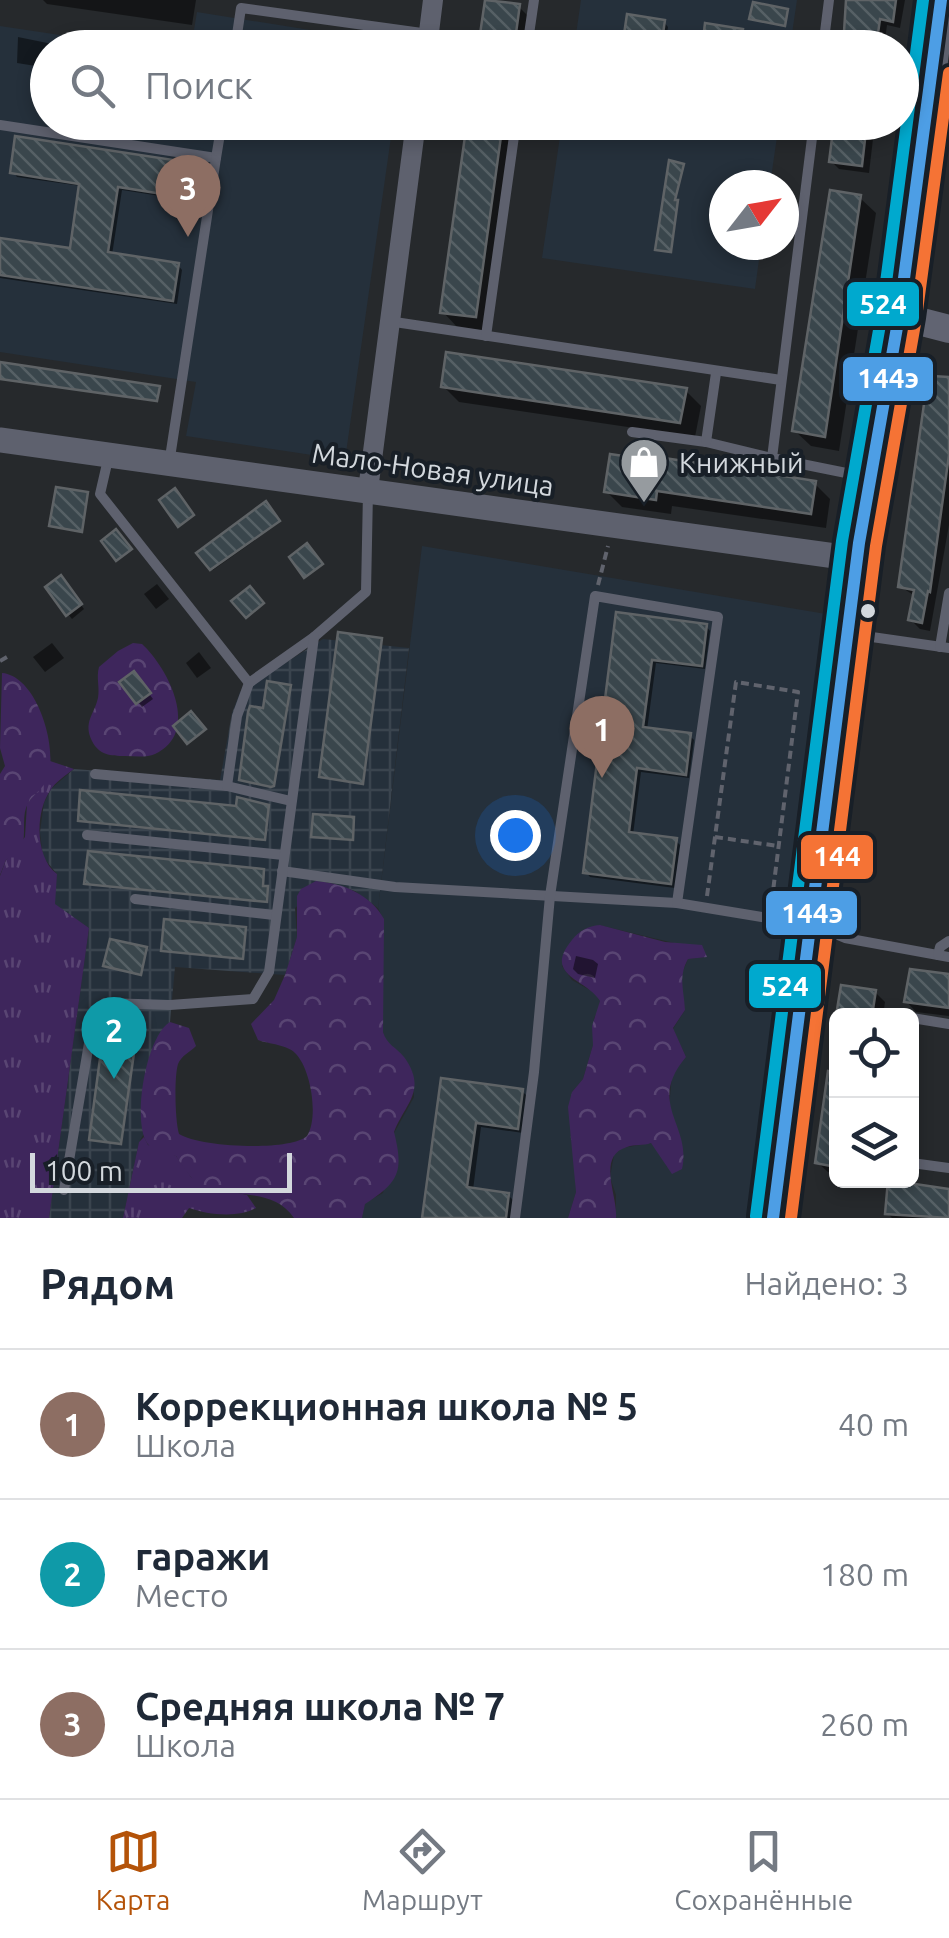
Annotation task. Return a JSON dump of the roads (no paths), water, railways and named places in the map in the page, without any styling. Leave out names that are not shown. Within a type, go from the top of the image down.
[{"type":"main road","points":[[772,1218],[857,560],[899,316],[941,0]]},
{"type":"main road","points":[[899,316],[949,329]]},
{"type":"street","points":[[430,30],[434,0]]},
{"type":"street","points":[[368,490],[413,140]]},
{"type":"street","name":"Мало-Новая улица","points":[[0,440],[857,560]]},
{"type":"lane","points":[[530,30],[534,0]]},
{"type":"lane","points":[[825,30],[829,0]]},
{"type":"lane","points":[[238,30],[242,8],[366,30]]},
{"type":"lane","points":[[0,125],[30,130]]},
{"type":"lane","points":[[98,140],[216,158]]},
{"type":"lane","points":[[169,464],[219,140]]},
{"type":"lane","points":[[486,336],[513,140]]},
{"type":"lane","points":[[772,458],[812,140]]},
{"type":"lane","points":[[388,320],[781,380]]},
{"type":"lane","points":[[706,442],[716,373]]},
{"type":"lane","points":[[632,432],[706,442],[870,478]]},
{"type":"lane","points":[[109,454],[100,494],[249,683]]},
{"type":"lane","points":[[227,786],[237,716],[249,683],[314,637],[366,592],[368,490]]},
{"type":"lane","points":[[848,634],[945,648],[949,593]]},
{"type":"lane","points":[[514,1218],[534,1072],[550,896],[595,596],[718,617],[677,904]]},
{"type":"lane","points":[[64,1190],[94,1014],[105,1003],[170,1005],[252,999],[269,972],[314,637]]},
{"type":"lane","points":[[96,774],[227,786],[290,800]]},
{"type":"lane","points":[[87,835],[282,856]]},
{"type":"lane","points":[[282,871],[394,887],[677,904],[792,922],[811,919],[845,938],[944,956]]},
{"type":"lane","points":[[135,899],[274,915]]},
{"type":"lane","points":[[944,956],[940,947],[949,941]]},
{"type":"lane","points":[[919,1019],[949,1024]]},
{"type":"lane","points":[[919,1164],[949,1168]]},
{"type":"place","name":"Средняя школа № 7","points":[[188,237]]},
{"type":"place","name":"Книжный","points":[[644,504]]},
{"type":"place","name":"Коррекционная школа № 5","points":[[602,778]]},
{"type":"place","name":"гаражи","points":[[114,1079]]}]
